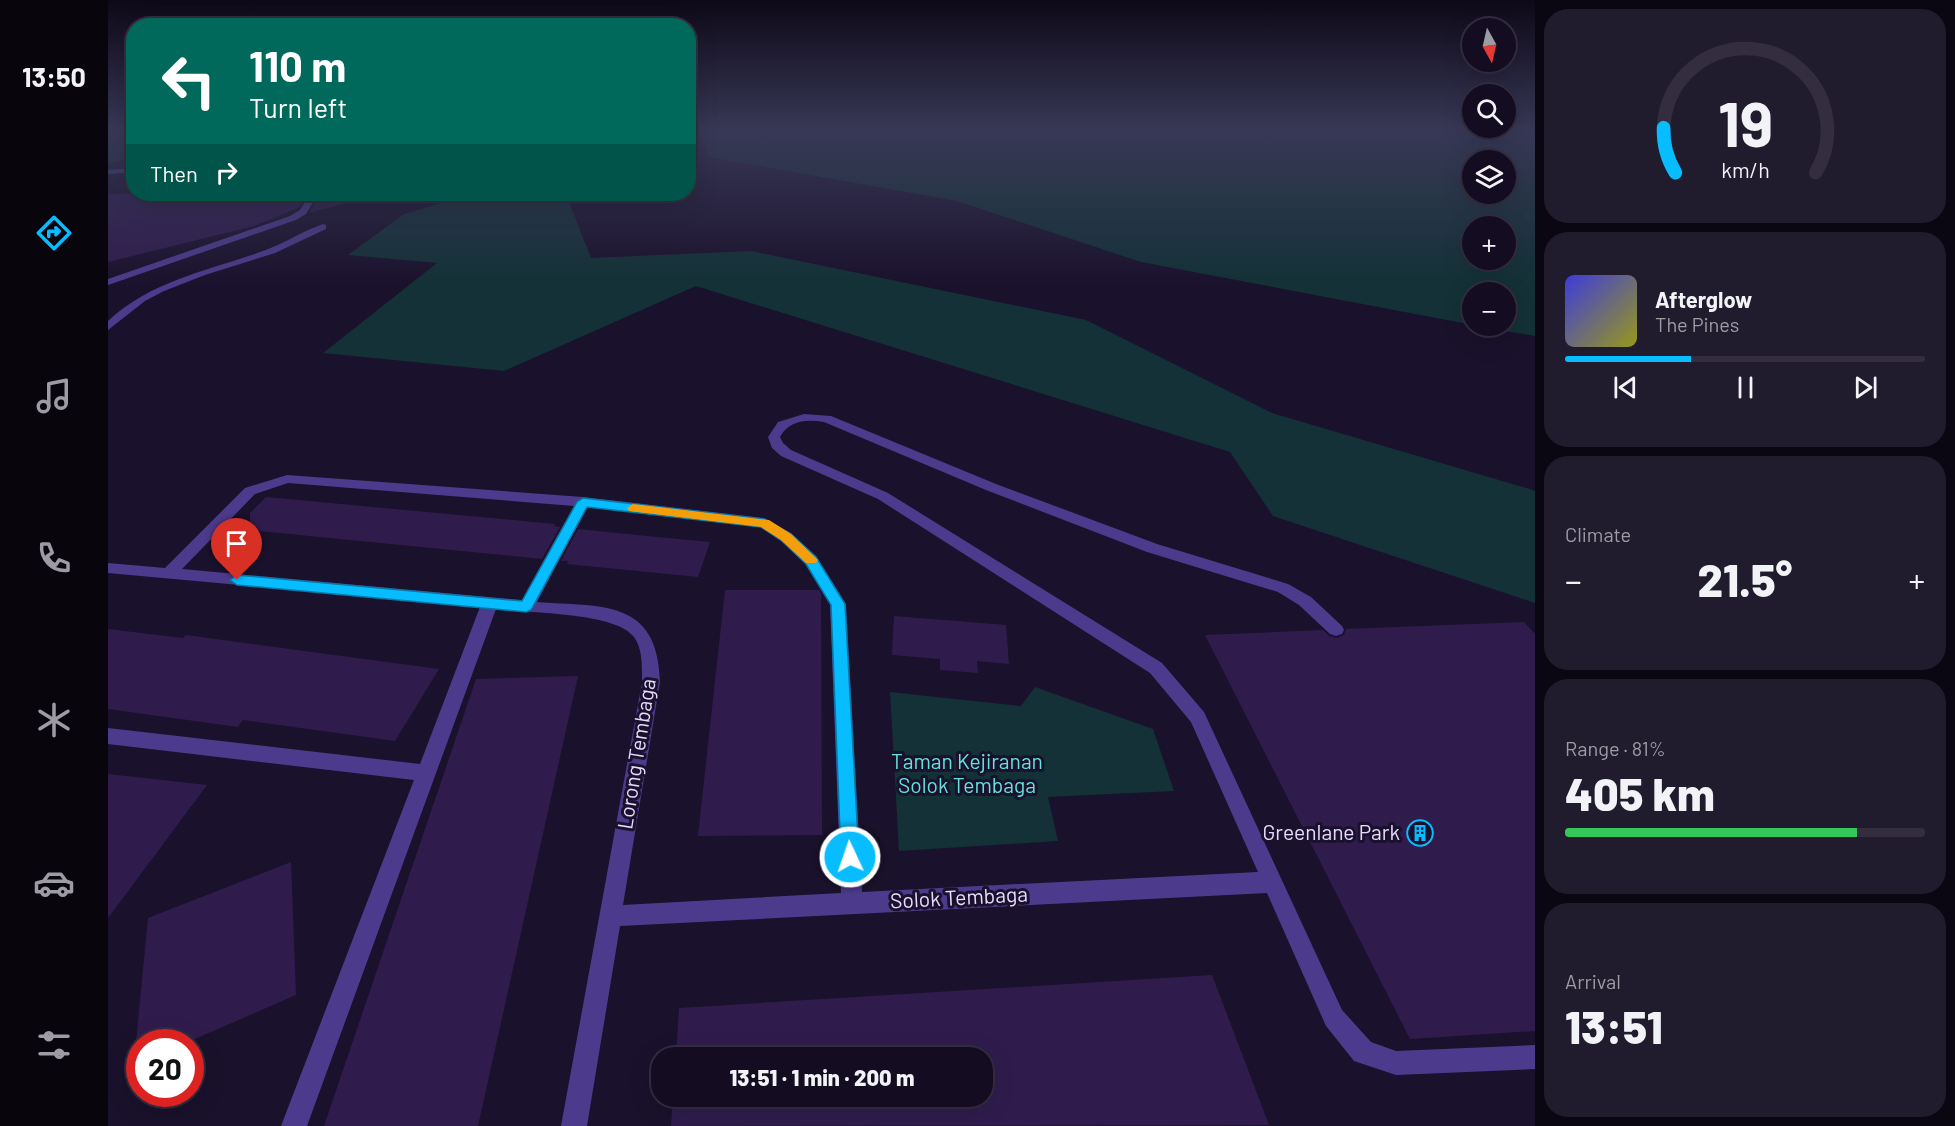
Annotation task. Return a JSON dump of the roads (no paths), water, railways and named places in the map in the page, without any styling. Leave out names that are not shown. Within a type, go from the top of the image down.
[{"type":"street","points":[[108,282],[293,218],[303,212],[310,201]]},
{"type":"street","points":[[108,327],[120,314],[145,297],[181,279],[267,253],[323,227]]},
{"type":"street","points":[[1336,630],[1305,601],[1283,588],[1152,548],[991,487],[827,419],[796,418],[777,429],[774,437],[777,445],[786,453],[883,495],[1156,668],[1198,717],[1334,1018],[1363,1052],[1396,1063],[1535,1057]]},
{"type":"street","points":[[168,574],[250,491],[287,478],[583,502],[764,523],[786,537],[811,560],[838,604],[852,903]]},
{"type":"street","points":[[526,607],[583,502]]},
{"type":"street","name":"Lorong Tembaga","points":[[108,568],[603,615],[627,621],[640,632],[651,655],[651,682],[574,1126]]},
{"type":"street","points":[[294,1126],[490,603]]},
{"type":"street","points":[[108,736],[426,773]]},
{"type":"street","name":"Solok Tembaga","points":[[610,916],[1273,882]]},
{"type":"place","name":"Greenlane Park","points":[[1420,833]]},
{"type":"park label","name":"Taman Kejiranan Solok Tembaga","points":[[967,774]]}]
